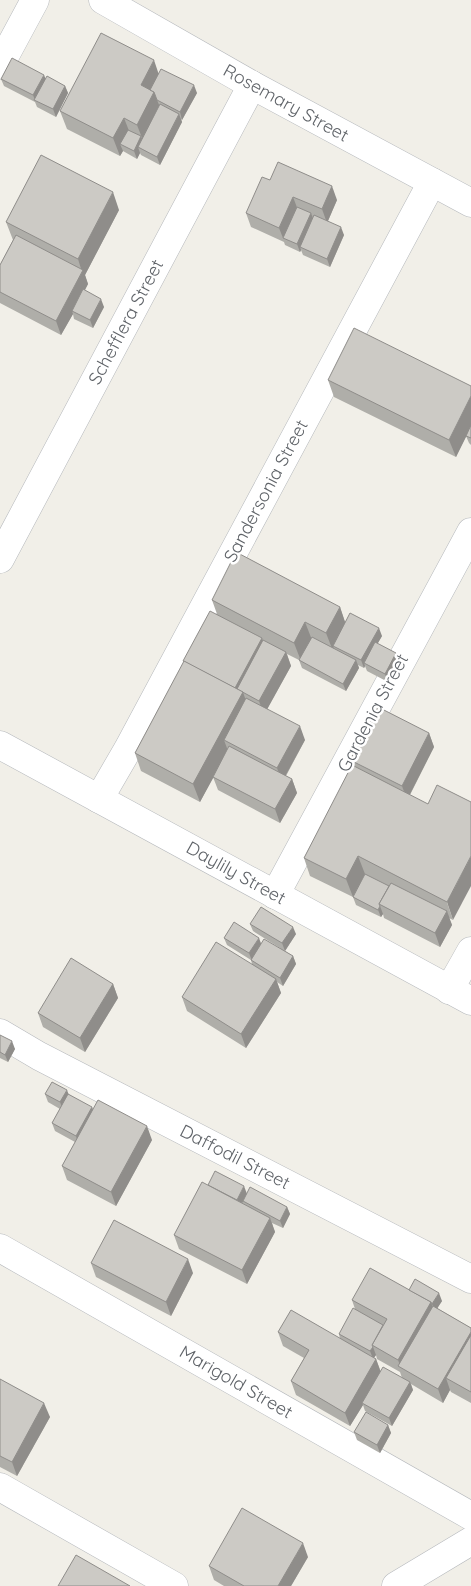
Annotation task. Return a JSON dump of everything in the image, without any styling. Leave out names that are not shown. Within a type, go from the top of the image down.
[{"type":"street","points":[[0,65],[35,0]]},
{"type":"street","name":"Rosemary Street","points":[[103,0],[252,85],[471,203]]},
{"type":"street","name":"Schefflera Street","points":[[0,559],[252,85]]},
{"type":"street","name":"Sandersonia Street","points":[[99,799],[432,182]]},
{"type":"street","name":"Gardenia Street","points":[[275,895],[471,532]]},
{"type":"street","name":"Daylily Street","points":[[0,745],[460,996]]},
{"type":"street","points":[[460,996],[471,951]]},
{"type":"street","name":"Daffodil Street","points":[[0,1033],[48,1061],[471,1279]]},
{"type":"street","name":"Marigold Street","points":[[0,1248],[471,1516]]},
{"type":"street","points":[[0,1487],[174,1586]]},
{"type":"street","points":[[396,1586],[471,1541]]},
{"type":"building","points":[[101,33],[154,60],[141,85],[154,92],[137,125],[124,118],[113,138],[60,111]]},
{"type":"building","points":[[12,58],[44,75],[33,95],[1,79]]},
{"type":"building","points":[[161,69],[194,85],[180,112],[157,100],[154,92],[150,90]]},
{"type":"building","points":[[47,76],[65,86],[53,109],[34,100]]},
{"type":"building","points":[[160,104],[179,114],[157,157],[138,147]]},
{"type":"building","points":[[128,130],[141,136],[134,151],[120,144]]},
{"type":"building","points":[[41,155],[113,192],[78,259],[6,222]]},
{"type":"building","points":[[278,162],[332,186],[322,209],[293,197],[279,228],[246,213],[262,177],[270,180]]},
{"type":"building","points":[[297,207],[311,213],[297,244],[283,238]]},
{"type":"building","points":[[314,215],[341,227],[327,259],[300,247]]},
{"type":"building","points":[[16,235],[83,270],[56,321],[0,292],[0,265]]},
{"type":"building","points":[[83,289],[101,299],[90,320],[72,311]]},
{"type":"building","points":[[354,328],[471,386],[471,396],[449,440],[328,380]]},
{"type":"building","points":[[471,425],[471,438],[466,436]]},
{"type":"building","points":[[236,552],[340,607],[326,633],[305,622],[294,643],[212,600]]},
{"type":"building","points":[[210,611],[262,638],[235,688],[183,661]]},
{"type":"building","points":[[350,613],[379,628],[361,660],[333,646]]},
{"type":"building","points":[[312,637],[356,660],[343,684],[299,660]]},
{"type":"building","points":[[263,640],[286,652],[259,701],[237,689]]},
{"type":"building","points":[[375,642],[396,653],[385,674],[364,663]]},
{"type":"building","points":[[184,661],[243,692],[193,784],[135,753]]},
{"type":"building","points":[[246,698],[300,726],[277,768],[224,740]]},
{"type":"building","points":[[378,707],[429,733],[402,786],[350,760]]},
{"type":"building","points":[[229,746],[292,779],[275,809],[213,777]]},
{"type":"building","points":[[352,765],[428,804],[437,785],[471,802],[471,856],[447,902],[358,856],[346,879],[304,858]]},
{"type":"building","points":[[365,874],[389,886],[379,904],[378,910],[353,897]]},
{"type":"building","points":[[391,883],[447,911],[435,933],[379,904]]},
{"type":"building","points":[[261,907],[293,927],[282,943],[250,924]]},
{"type":"building","points":[[234,922],[259,938],[249,953],[224,938]]},
{"type":"building","points":[[264,939],[293,956],[280,978],[251,960]]},
{"type":"building","points":[[216,942],[276,979],[241,1034],[182,997]]},
{"type":"building","points":[[71,958],[113,984],[80,1038],[38,1013]]},
{"type":"building","points":[[0,1035],[12,1041],[5,1055],[0,1052]]},
{"type":"building","points":[[52,1082],[67,1090],[60,1102],[45,1094]]},
{"type":"building","points":[[68,1094],[92,1107],[76,1136],[52,1123]]},
{"type":"building","points":[[98,1100],[147,1126],[111,1192],[62,1166]]},
{"type":"building","points":[[215,1171],[244,1186],[237,1200],[208,1185]]},
{"type":"building","points":[[202,1182],[270,1218],[242,1270],[174,1235]]},
{"type":"building","points":[[250,1187],[287,1207],[280,1221],[243,1201]]},
{"type":"building","points":[[114,1220],[188,1259],[166,1302],[91,1263]]},
{"type":"building","points":[[370,1268],[431,1302],[398,1360],[372,1345],[387,1319],[352,1300]]},
{"type":"building","points":[[415,1279],[439,1293],[432,1304],[409,1290]]},
{"type":"building","points":[[433,1306],[471,1328],[471,1332],[438,1389],[398,1366]]},
{"type":"building","points":[[353,1308],[383,1325],[370,1351],[339,1334]]},
{"type":"building","points":[[291,1310],[376,1359],[345,1413],[291,1381],[309,1350],[278,1332]]},
{"type":"building","points":[[471,1335],[471,1392],[446,1378]]},
{"type":"building","points":[[383,1367],[410,1382],[389,1418],[362,1403]]},
{"type":"building","points":[[0,1379],[44,1403],[12,1462],[0,1456]]},
{"type":"building","points":[[366,1412],[388,1425],[377,1445],[354,1432]]},
{"type":"building","points":[[242,1508],[303,1543],[278,1586],[244,1586],[209,1566]]},
{"type":"building","points":[[76,1555],[130,1586],[58,1586]]}]
